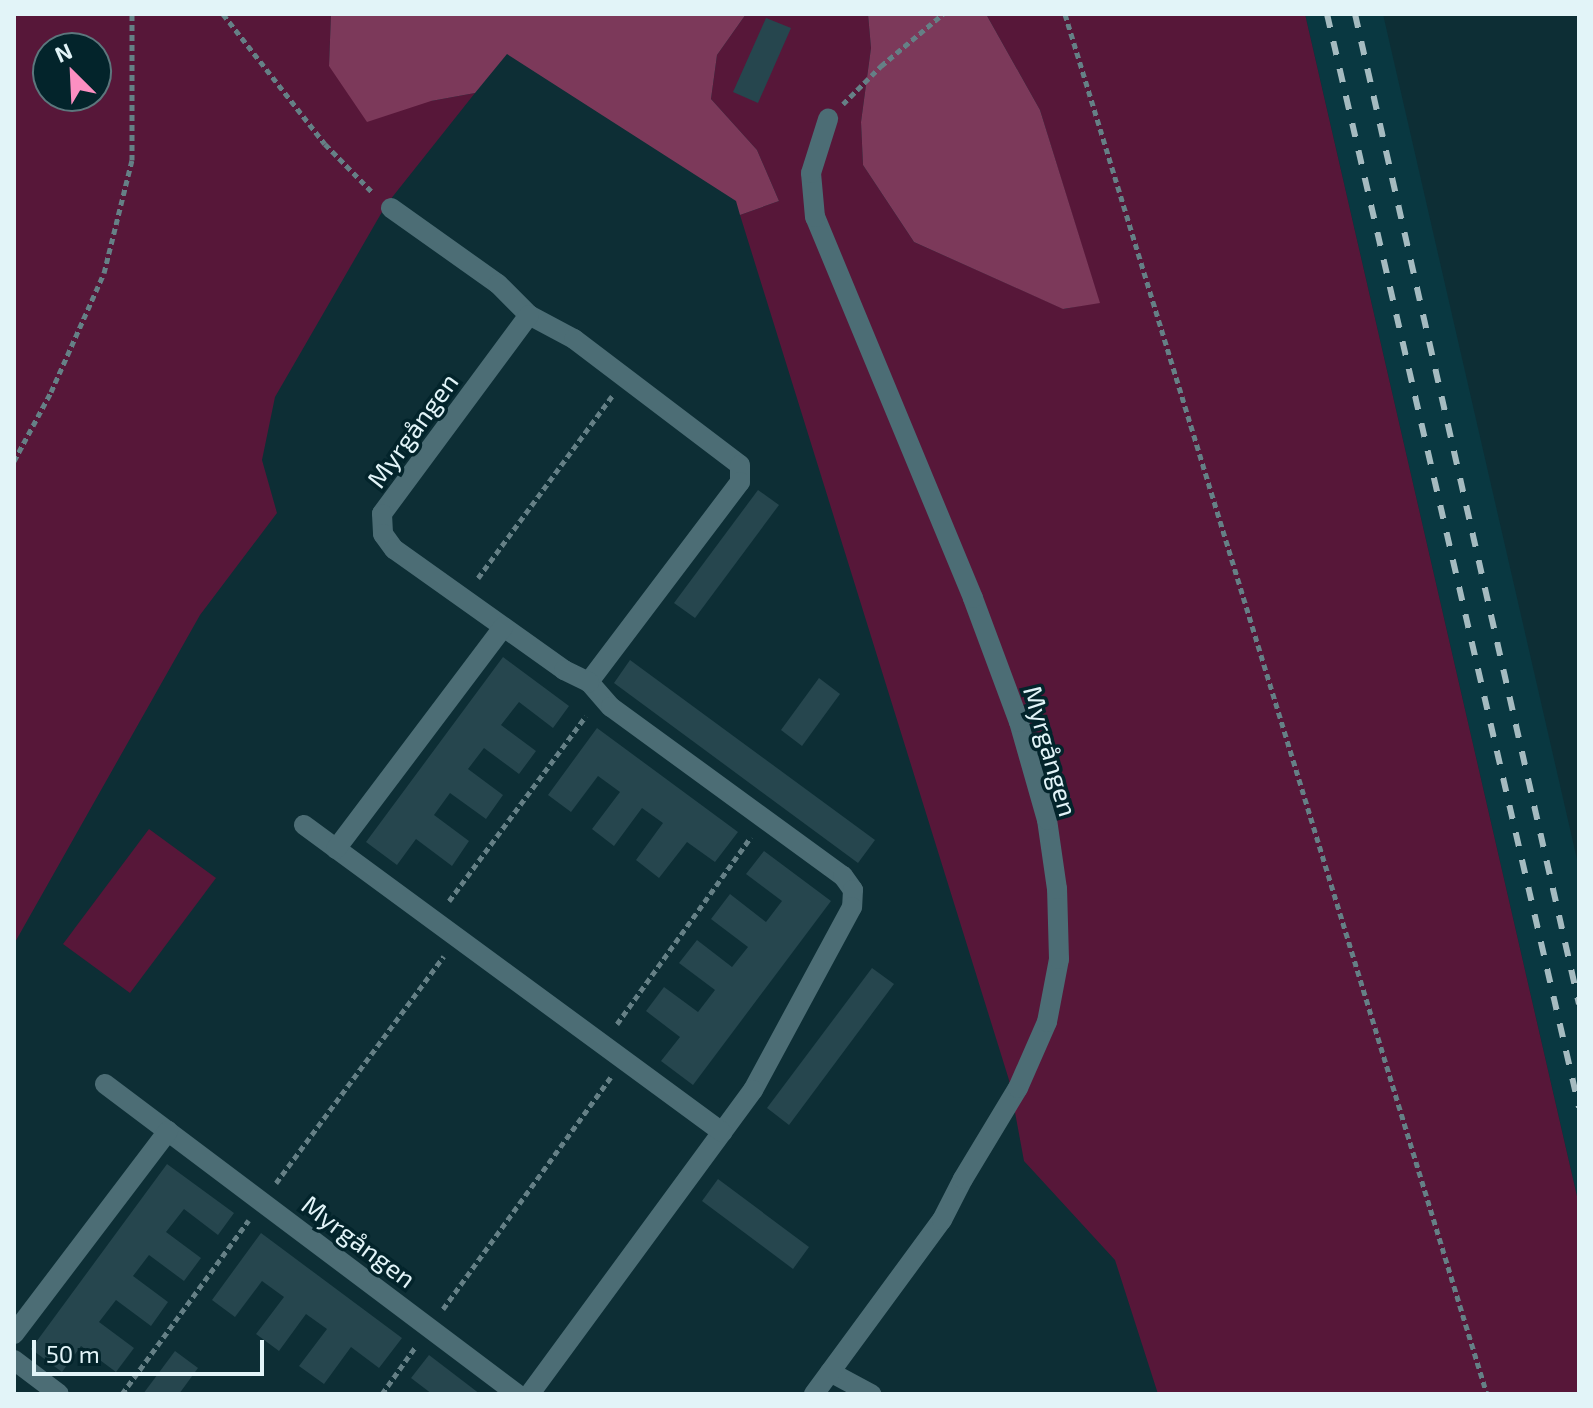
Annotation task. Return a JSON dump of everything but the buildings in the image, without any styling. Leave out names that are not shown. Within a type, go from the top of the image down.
[{"type":"street","name":"Myrgången","points":[[814,1394],[942,1220],[1018,1088],[1047,1022],[1059,959],[1057,889],[1047,820],[1019,722],[973,598],[815,217],[811,173],[828,119]]},
{"type":"street","points":[[391,208],[498,284],[529,315],[574,339],[740,465],[740,482],[595,688]]},
{"type":"street","name":"Myrgången","points":[[529,315],[382,514],[383,534],[394,549],[564,670],[595,688],[611,707],[843,876],[853,890],[852,907],[753,1090],[530,1394]]},
{"type":"street","points":[[336,849],[503,627]]},
{"type":"street","points":[[304,825],[722,1132]]},
{"type":"street","name":"Myrgången","points":[[105,1084],[517,1394]]},
{"type":"street","points":[[14,1334],[168,1131]]},
{"type":"street","points":[[14,1360],[59,1394]]},
{"type":"street","points":[[830,1372],[871,1394]]},
{"type":"path","points":[[14,461],[51,392],[104,273],[132,160],[132,14]]},
{"type":"path","points":[[223,14],[325,144],[391,208]]},
{"type":"path","points":[[828,119],[881,66],[943,14]]},
{"type":"path","points":[[1065,14],[1487,1394]]},
{"type":"path","points":[[463,598],[625,378]]},
{"type":"path","points":[[434,921],[595,688]]},
{"type":"path","points":[[602,1044],[765,819]]},
{"type":"path","points":[[122,1394],[457,938]]},
{"type":"path","points":[[382,1394],[624,1060]]},
{"type":"shaded area","points":[[14,14],[331,14],[329,66],[431,101],[475,93],[386,205],[275,397],[262,460],[277,513],[200,615],[14,944]]},
{"type":"shaded area","points":[[331,14],[746,14],[717,55],[711,99],[757,150],[779,201],[740,215],[736,201],[507,54],[475,93],[431,101],[367,122],[329,66]]},
{"type":"shaded area","points":[[746,14],[868,14],[871,48],[861,122],[863,165],[914,242],[1064,309],[1099,302],[1040,110],[986,14],[1305,14],[1579,1205],[1579,1394],[1158,1394],[1115,1260],[1024,1161],[1009,1080],[740,215],[779,201],[757,150],[711,99],[717,55]]},
{"type":"shaded area","points":[[868,14],[986,14],[1040,110],[1100,303],[1063,309],[914,242],[863,165],[861,122],[871,48]]},
{"type":"shaded area","points":[[1305,14],[1383,14],[1579,868],[1579,1205]]},
{"type":"shaded area","points":[[149,829],[216,878],[130,993],[63,944]]},
{"type":"railway","points":[[1327,14],[1579,1107]]},
{"type":"railway","points":[[1355,14],[1579,1004]]}]
